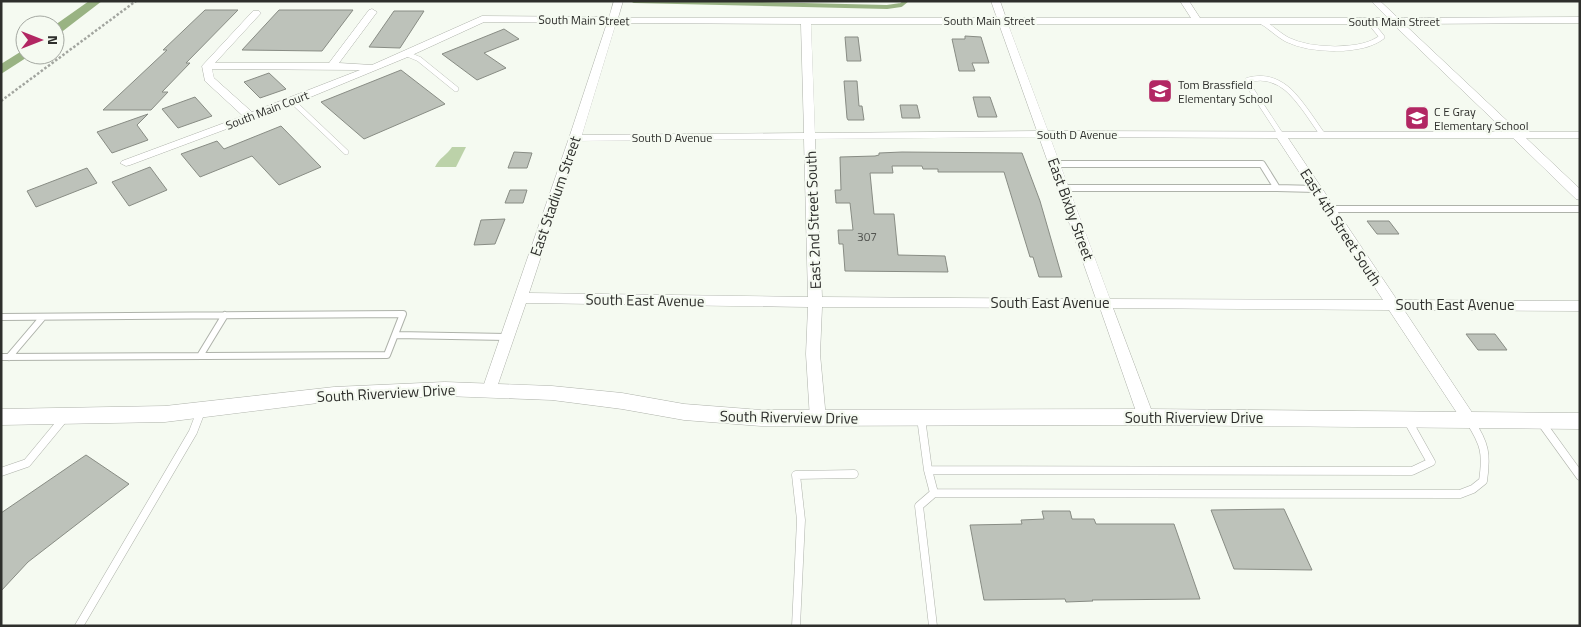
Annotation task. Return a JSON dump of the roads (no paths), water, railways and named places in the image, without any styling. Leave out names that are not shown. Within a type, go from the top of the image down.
[{"type":"street","name":"East Stadium Street","points":[[490,390],[619,1]]},
{"type":"street","name":"East Bixby Street","points":[[995,1],[1056,164],[1062,188],[1146,417]]},
{"type":"street","points":[[1184,1],[1198,22]]},
{"type":"street","points":[[1375,1],[1580,196]]},
{"type":"street","points":[[332,66],[372,12]]},
{"type":"street","points":[[207,66],[256,13]]},
{"type":"street","name":"South Main Street","points":[[407,54],[482,19],[1198,22],[1580,20]]},
{"type":"street","name":"East 2nd Street South","points":[[806,21],[815,302],[813,354],[818,419]]},
{"type":"street","name":"South Main Court","points":[[126,163],[292,101],[407,54]]},
{"type":"street","points":[[207,66],[376,67]]},
{"type":"street","points":[[207,66],[209,79],[250,117]]},
{"type":"street","name":"South D Avenue","points":[[575,138],[1044,134],[1580,135]]},
{"type":"street","name":"East 4th Street South","points":[[1281,135],[1468,418]]},
{"type":"street","name":"South East Avenue","points":[[520,298],[815,302],[1580,306]]},
{"type":"street","name":"South Riverview Drive","points":[[1,417],[165,414],[378,391],[490,390],[560,394],[716,416],[818,419],[1146,417],[1580,420]]},
{"type":"lane","points":[[1262,22],[1288,40],[1326,47],[1367,46],[1378,42],[1382,37],[1370,21]]},
{"type":"lane","points":[[407,54],[419,59],[456,89]]},
{"type":"lane","points":[[1281,135],[1247,83],[1248,80],[1269,78],[1282,83],[1323,135]]},
{"type":"lane","points":[[292,101],[346,152]]},
{"type":"lane","points":[[1056,164],[1262,164],[1277,188]]},
{"type":"lane","points":[[1062,188],[1316,189]]},
{"type":"lane","points":[[1331,209],[1580,209]]},
{"type":"lane","points":[[1,317],[403,314],[387,355],[5,357]]},
{"type":"lane","points":[[200,356],[225,315]]},
{"type":"lane","points":[[5,357],[43,317]]},
{"type":"lane","points":[[396,335],[507,337]]},
{"type":"lane","points":[[79,626],[193,432],[202,409]]},
{"type":"lane","points":[[1,472],[27,463],[66,417]]},
{"type":"lane","points":[[921,417],[928,470],[934,493]]},
{"type":"lane","points":[[933,626],[919,506],[934,493],[1460,494],[1473,489],[1483,482],[1488,454],[1483,440],[1468,418]]},
{"type":"lane","points":[[928,470],[1412,471],[1431,462],[1407,419]]},
{"type":"lane","points":[[1539,419],[1580,476]]},
{"type":"lane","points":[[796,626],[801,520],[796,475],[854,474]]},
{"type":"waterway","points":[[65,24],[97,1]]},
{"type":"waterway","points":[[634,1],[887,7],[901,5],[906,1]]},
{"type":"waterway","points":[[1,70],[15,60]]},
{"type":"place","name":"Tom Brassfield Elementary School","points":[[1160,91]]},
{"type":"place","name":"C E Gray Elementary School","points":[[1417,118]]}]
